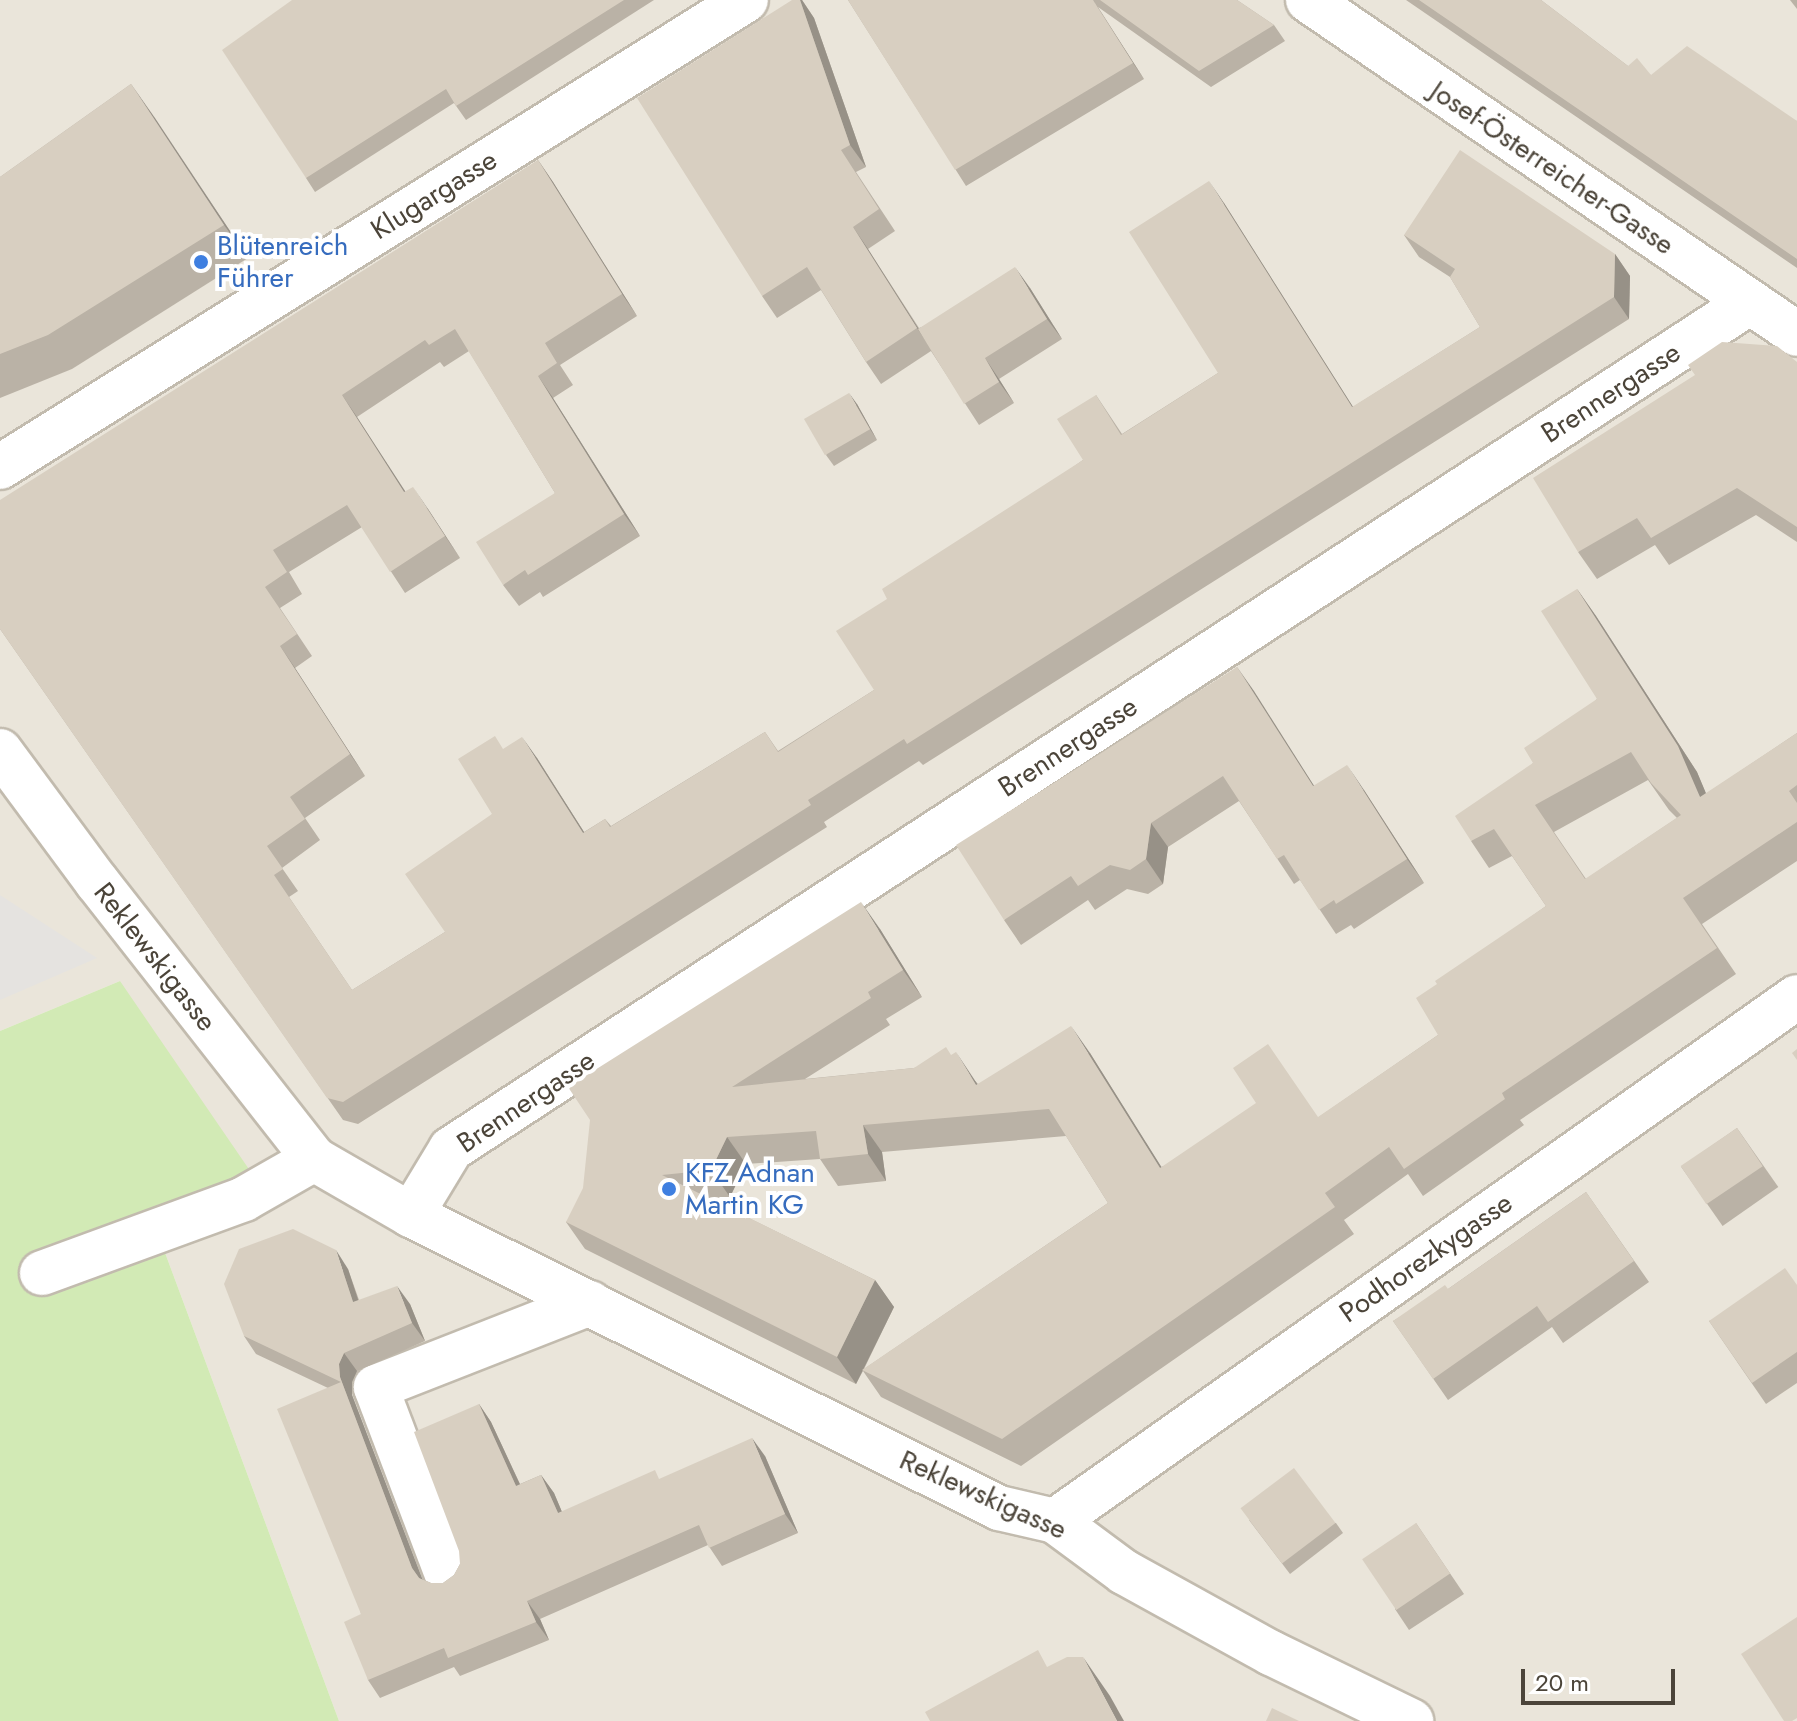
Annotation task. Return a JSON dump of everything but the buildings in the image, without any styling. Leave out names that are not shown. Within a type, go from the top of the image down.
[{"type":"street","name":"Klugargasse","points":[[0,467],[746,0]]},
{"type":"street","name":"Josef-Österreicher-Gasse","points":[[1308,0],[1797,334]]},
{"type":"street","name":"Brennergasse","points":[[411,1215],[451,1149],[1749,303]]},
{"type":"street","name":"Reklewskigasse","points":[[0,751],[97,882],[314,1159],[411,1215],[999,1508],[1055,1521],[1124,1572],[1271,1653],[1411,1721]]},
{"type":"street","name":"Podhorezkygasse","points":[[1055,1521],[1797,997]]},
{"type":"street","points":[[42,1273],[244,1199],[314,1159]]},
{"type":"street","points":[[448,1577],[376,1387],[590,1303]]},
{"type":"shaded area","points":[[0,0],[1797,0],[1797,1721],[339,1721],[164,1250],[120,981],[0,1031]]},
{"type":"shaded area","points":[[0,895],[97,958],[0,1000]]},
{"type":"green space","points":[[120,981],[270,1200],[164,1250],[339,1721],[0,1721],[0,1031]]},
{"type":"place","name":"Blütenreich Führer","points":[[201,262]]},
{"type":"place","name":"KFZ Adnan Martin KG","points":[[669,1189]]}]
